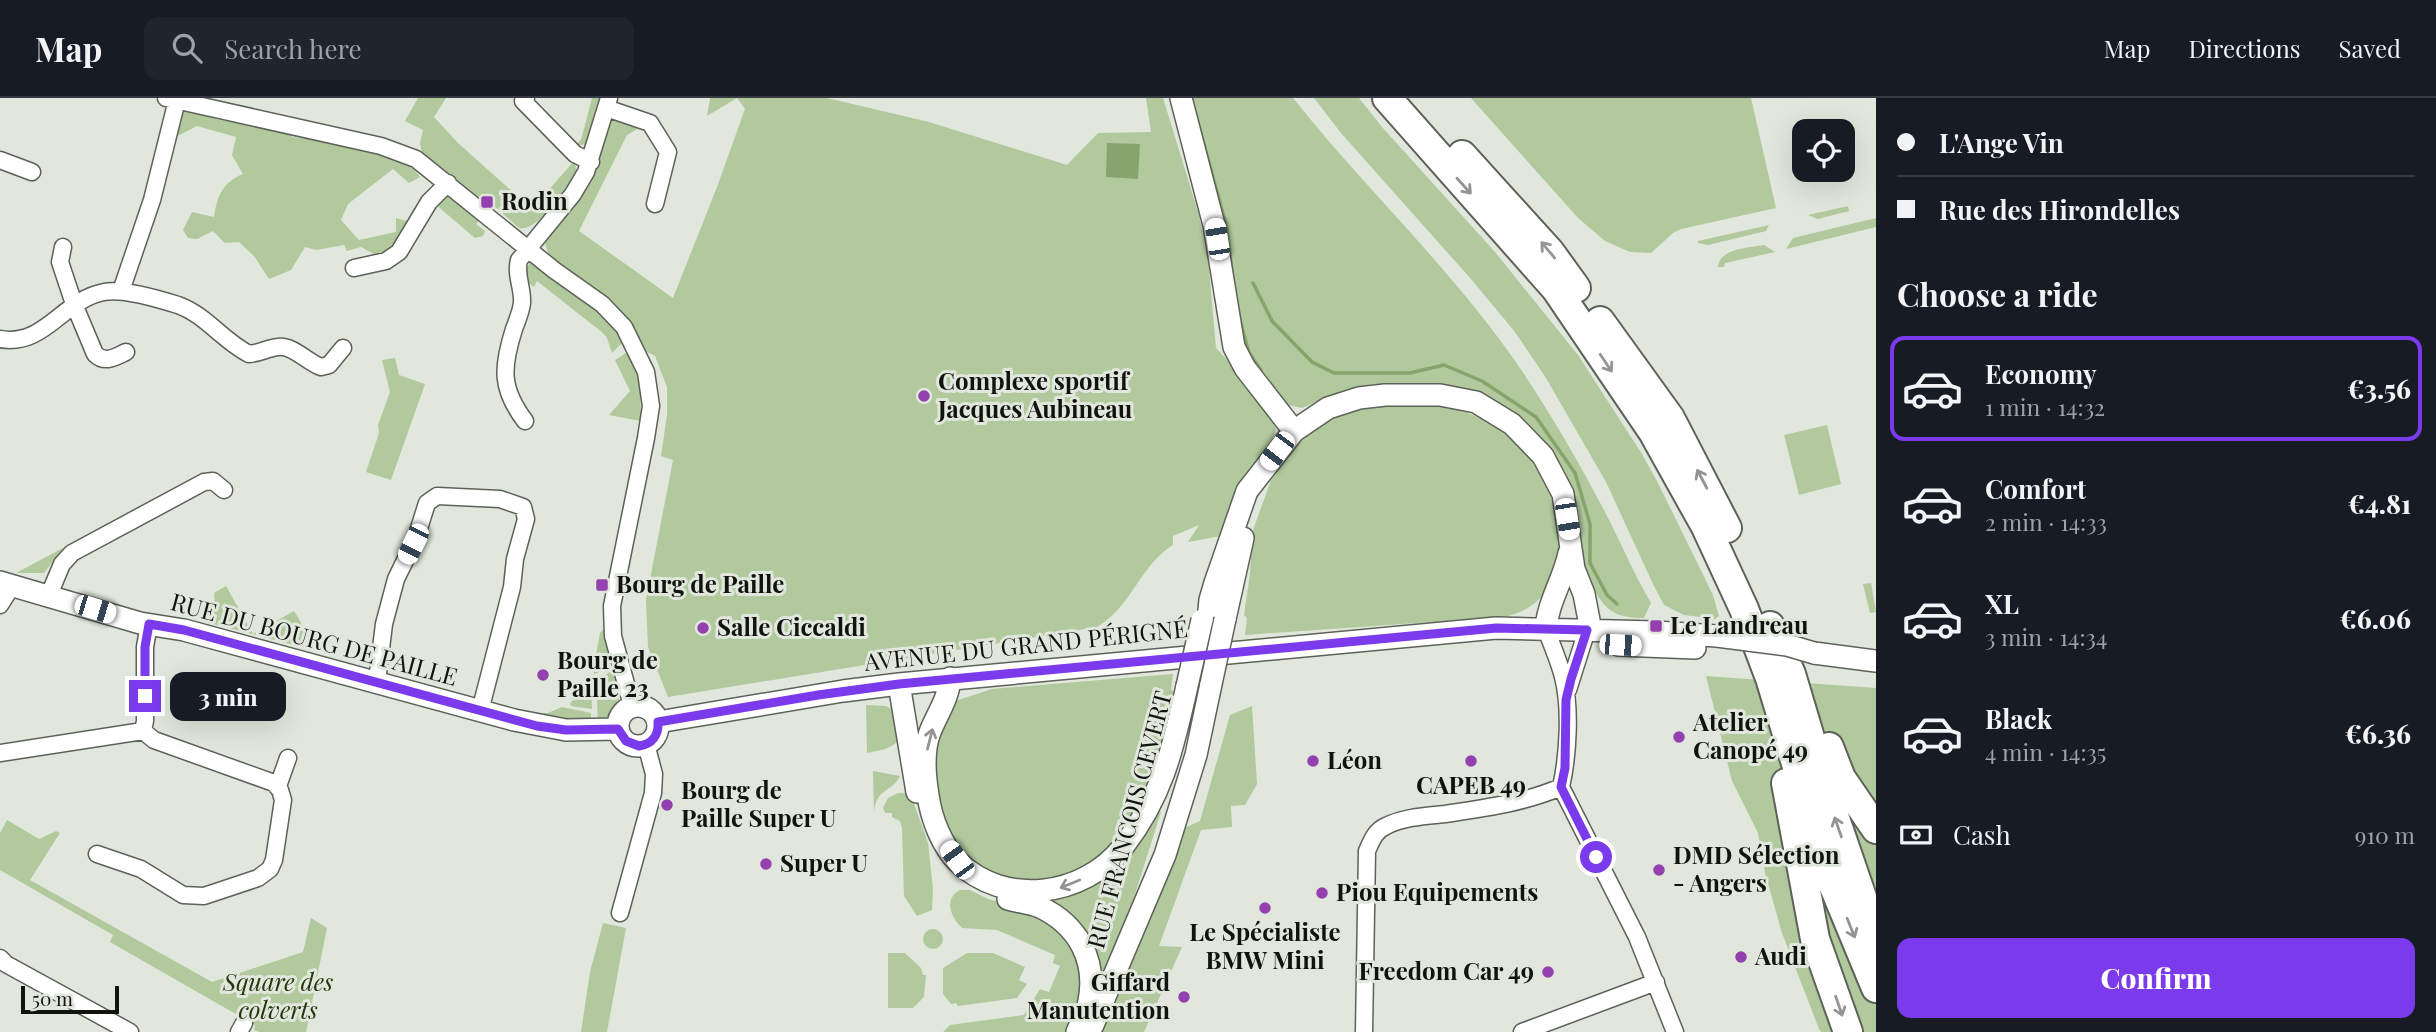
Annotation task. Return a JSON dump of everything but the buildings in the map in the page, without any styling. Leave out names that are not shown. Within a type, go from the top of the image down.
[{"type":"highway","points":[[1387,98],[1556,289],[1653,432],[1706,527],[1744,609],[1781,676],[1832,883],[1876,988]]},
{"type":"highway","points":[[1411,98],[1550,251],[1670,418],[1726,524],[1828,798],[1876,938]]},
{"type":"highway","points":[[1781,676],[1808,692],[1841,778],[1876,829]]},
{"type":"highway","points":[[1781,676],[1767,703],[1778,740],[1815,939],[1848,1032]]},
{"type":"street","points":[[526,98],[523,102],[575,154],[591,162]]},
{"type":"street","points":[[1181,98],[1198,155],[1214,225],[1234,347],[1245,369],[1294,431]]},
{"type":"street","points":[[121,291],[150,208],[171,99],[394,150],[416,159],[602,304],[617,318],[638,353],[649,382],[650,418],[611,616],[615,645],[632,706]]},
{"type":"street","points":[[525,421],[510,398],[504,371],[522,303],[517,268],[519,260],[573,194],[591,162],[608,103],[650,123],[668,152],[655,204]]},
{"type":"street","points":[[0,160],[32,172]]},
{"type":"street","points":[[354,268],[386,261],[399,252],[429,202],[449,183]]},
{"type":"street","points":[[64,247],[60,262],[74,304],[97,357],[108,360],[126,352]]},
{"type":"street","points":[[0,340],[18,341],[31,337],[74,304],[94,294],[121,291],[185,308],[249,354],[275,347],[287,347],[321,366],[329,365],[343,348]]},
{"type":"street","points":[[950,678],[945,700],[929,735],[926,752],[928,795],[937,828],[946,845],[957,860],[974,875],[995,886],[1017,891],[1042,891],[1073,883],[1090,875],[1121,849],[1150,805],[1163,779],[1197,685],[1211,615],[1238,556],[1255,500],[1277,451],[1294,431],[1328,408],[1359,398],[1440,395],[1476,402],[1512,424],[1543,456],[1563,494],[1574,569],[1584,594],[1589,620],[1566,700]]},
{"type":"street","points":[[49,595],[62,564],[72,553],[204,482],[213,481],[224,490]]},
{"type":"street","points":[[377,681],[384,624],[394,585],[416,538],[427,503],[437,496],[511,501],[523,508],[526,519],[515,559],[512,587],[480,711]]},
{"type":"street","points":[[1571,544],[1565,573],[1547,614],[1549,637],[1564,678],[1566,700],[1565,768],[1561,787],[1637,937],[1675,1032]]},
{"type":"street","points":[[0,605],[6,584]]},
{"type":"street","name":"RUE DU BOURG DE PAILLE","points":[[6,584],[149,624],[184,630],[377,681],[537,726],[566,730],[618,729]]},
{"type":"street","points":[[143,731],[145,647],[149,624]]},
{"type":"street","name":"AVENUE DU GRAND PÉRIGNÉ","points":[[658,722],[818,695],[950,678],[1496,628],[1549,637],[1718,642],[1789,654],[1821,654],[1876,661]]},
{"type":"street","points":[[899,684],[918,802],[926,831],[935,848],[954,872],[967,883],[995,897],[1039,907],[1070,926],[1083,947],[1091,981],[1089,1003],[1077,1032]]},
{"type":"street","name":"RUE FRANCOIS CEVERT","points":[[1090,1032],[1117,969],[1164,814],[1197,685]]},
{"type":"street","points":[[632,706],[649,708],[658,722],[657,734],[646,744],[636,746],[621,736],[618,729],[622,714],[632,706]]},
{"type":"street","points":[[0,753],[143,731],[154,740],[266,778],[278,786],[283,800],[274,860],[267,872],[204,896],[190,897],[176,892],[131,864],[97,854]]},
{"type":"street","points":[[620,913],[653,793],[654,774],[646,744]]},
{"type":"street","points":[[278,786],[288,758]]},
{"type":"street","points":[[1364,1032],[1367,851],[1374,835],[1385,826],[1404,820],[1514,803],[1536,798],[1561,787]]},
{"type":"street","points":[[0,958],[6,964],[130,1032]]},
{"type":"street","points":[[1522,1032],[1656,982]]},
{"type":"green space","points":[[418,98],[446,98],[434,117],[458,143],[532,209],[574,161],[577,171],[543,216],[527,228],[519,228],[484,197],[477,199],[422,153],[420,143],[423,130],[405,121]]},
{"type":"green space","points":[[592,98],[600,98],[588,142],[586,147],[584,144],[578,146],[579,151],[572,148],[581,140]]},
{"type":"green space","points":[[710,98],[737,98],[707,116]]},
{"type":"green space","name":"Complexe sportif Jacques Aubineau","points":[[737,98],[827,98],[929,122],[1067,165],[1098,133],[1151,132],[1146,98],[1163,98],[1199,215],[1208,258],[1216,348],[1231,364],[1276,428],[1274,436],[1247,479],[1221,536],[1188,542],[1199,525],[1173,536],[1173,545],[1152,564],[1119,609],[1097,627],[668,697],[648,647],[646,600],[673,460],[661,456],[667,415],[667,387],[655,356],[645,351],[635,331],[604,298],[549,255],[545,244],[610,118],[649,131],[639,128],[627,135],[579,231],[673,298],[745,109]]},
{"type":"green space","points":[[1187,98],[1293,98],[1440,266],[1522,371],[1580,466],[1651,603],[1644,618],[1627,617],[1614,612],[1603,604],[1594,589],[1589,589],[1585,579],[1575,506],[1562,472],[1447,387],[1374,384],[1344,390],[1302,408],[1283,404],[1243,348]]},
{"type":"green space","points":[[1314,98],[1359,98],[1495,252],[1578,355],[1659,485],[1713,595],[1719,616],[1715,619],[1684,615],[1664,605],[1606,482],[1546,378],[1515,332],[1341,133]]},
{"type":"green space","points":[[1471,98],[1751,98],[1776,208],[1681,229],[1651,253],[1630,252],[1605,241],[1578,218]]},
{"type":"green space","points":[[178,109],[224,121],[244,122],[287,131],[292,137],[361,148],[398,160],[420,177],[409,183],[393,169],[348,204],[341,220],[359,240],[396,232],[396,218],[410,222],[390,251],[374,254],[361,247],[347,251],[344,245],[316,250],[305,247],[291,270],[269,279],[254,256],[239,242],[225,243],[213,231],[197,239],[188,238],[183,230],[192,212],[214,217],[222,191],[230,181],[243,174],[232,155],[236,137],[197,126],[172,139]]},
{"type":"green space","points":[[450,195],[480,220],[476,224],[485,231],[483,236],[475,238],[435,204]]},
{"type":"green space","points":[[1848,206],[1849,211],[1818,219],[1808,215]]},
{"type":"green space","points":[[1876,218],[1876,227],[1786,249],[1793,238]]},
{"type":"green space","points":[[1769,225],[1766,231],[1708,245],[1698,243],[1698,241]]},
{"type":"green space","points":[[1764,245],[1775,252],[1718,267],[1729,252]]},
{"type":"green space","points":[[530,262],[594,307],[624,341],[612,353],[603,333],[537,281],[534,287],[526,281],[524,274]]},
{"type":"green space","points":[[629,351],[640,384],[641,421],[609,415],[630,391],[615,360]]},
{"type":"green space","points":[[395,358],[399,375],[425,384],[391,480],[366,472],[390,392],[382,360]]},
{"type":"green space","points":[[1428,403],[1489,422],[1521,448],[1541,473],[1554,500],[1560,537],[1555,572],[1548,588],[1537,601],[1522,611],[1503,617],[1245,635],[1247,618],[1244,615],[1252,533],[1271,480],[1289,453],[1313,430],[1340,414],[1368,405]]},
{"type":"green space","points":[[1827,425],[1841,484],[1799,495],[1784,435]]},
{"type":"green space","points":[[63,548],[44,573],[16,573]]},
{"type":"green space","points":[[1871,583],[1876,612],[1870,613],[1863,584]]},
{"type":"green space","points":[[226,586],[253,634],[294,611],[304,629],[306,648],[206,622],[215,608],[214,593]]},
{"type":"green space","points":[[604,629],[611,663],[605,670],[594,674],[600,633]]},
{"type":"green space","points":[[612,670],[619,700],[614,712],[598,722],[596,682]]},
{"type":"green space","points":[[1173,674],[1171,689],[1174,693],[1159,754],[1155,786],[1099,864],[1029,887],[969,864],[940,820],[933,740],[952,702],[992,689]]},
{"type":"green space","points":[[1706,676],[1876,688],[1876,1032],[1821,1032],[1819,1029],[1782,933],[1765,873],[1758,833],[1732,781]]},
{"type":"green space","points":[[591,684],[592,709],[571,706],[570,703]]},
{"type":"green space","points":[[866,705],[886,706],[893,710],[900,738],[893,745],[867,753]]},
{"type":"green space","points":[[1252,706],[1257,784],[1245,805],[1231,806],[1232,827],[1201,830],[1159,946],[1182,947],[1144,1032],[1098,1032],[1182,829],[1200,821],[1230,715]]},
{"type":"green space","points":[[562,707],[591,713],[591,723],[582,724],[527,714],[548,713]]},
{"type":"green space","points":[[873,771],[900,776],[881,794],[874,813]]},
{"type":"green space","points":[[898,793],[906,793],[913,801],[928,843],[933,889],[932,910],[917,916],[904,896],[900,821],[892,817],[892,813],[885,813],[883,808],[888,798]]},
{"type":"green space","points":[[1154,807],[1161,812],[1129,913],[1101,985],[1041,902],[1069,890]]},
{"type":"green space","name":"Square des colverts","points":[[7,820],[39,839],[56,831],[60,833],[30,880],[212,982],[303,952],[311,918],[327,928],[306,1032],[254,1030],[255,1025],[110,942],[113,935],[0,870],[0,833]]},
{"type":"green space","points":[[960,890],[970,890],[988,899],[1036,911],[1073,942],[1084,993],[1071,1032],[943,1032],[950,1025],[1024,1015],[1040,989],[1049,992],[1060,966],[1053,963],[1055,955],[997,930],[962,928],[950,909],[952,898]]},
{"type":"green space","points":[[603,923],[626,928],[607,1032],[581,1032],[590,972]]},
{"type":"green space","points":[[933,929],[940,932],[943,939],[940,946],[933,949],[926,946],[923,939],[926,932]]},
{"type":"green space","points":[[888,953],[905,953],[921,968],[923,975],[926,975],[924,997],[913,1008],[888,1008]]},
{"type":"green space","points":[[967,953],[993,953],[1025,967],[1019,980],[1027,984],[1017,998],[958,1006],[956,1003],[951,1004],[943,994],[943,968]]},
{"type":"shaded area","points":[[1107,143],[1140,144],[1138,179],[1106,177]]},
{"type":"waterway","points":[[1196,116],[1227,228],[1232,272]]},
{"type":"waterway","points":[[1253,283],[1272,321],[1312,362],[1334,373],[1410,373],[1444,365],[1482,381],[1536,417],[1575,473],[1590,524],[1590,563],[1607,595],[1617,604]]},
{"type":"waterway","points":[[1241,324],[1249,353],[1261,370]]},
{"type":"place","name":"Rodin","points":[[487,202]]},
{"type":"place","name":"Complexe sportif Jacques Aubineau","points":[[924,396]]},
{"type":"place","name":"Bourg de Paille","points":[[602,585]]},
{"type":"place","name":"Le Landreau","points":[[1656,626]]},
{"type":"place","name":"Salle Ciccaldi","points":[[703,628]]},
{"type":"place","name":"Bourg de Paille 23","points":[[543,675]]},
{"type":"place","name":"Atelier Canopé 49","points":[[1679,737]]},
{"type":"place","name":"Léon","points":[[1313,761]]},
{"type":"place","name":"CAPEB 49","points":[[1471,761]]},
{"type":"place","name":"Bourg de Paille Super U","points":[[667,805]]},
{"type":"place","name":"Super U","points":[[766,864]]},
{"type":"place","name":"DMD Sélection - Angers","points":[[1659,870]]},
{"type":"place","name":"Piou Equipements","points":[[1322,893]]},
{"type":"place","name":"Le Spécialiste BMW Mini","points":[[1265,908]]},
{"type":"place","name":"Audi","points":[[1741,957]]},
{"type":"place","name":"Freedom Car 49","points":[[1548,972]]},
{"type":"place","name":"Giffard Manutention","points":[[1184,997]]},
{"type":"route","points":[[145,696],[145,647],[149,624],[184,630],[537,726],[566,730],[618,729],[626,741],[639,746],[653,739],[658,731],[658,722],[871,687],[1496,628],[1587,630],[1566,700],[1565,768],[1561,787],[1596,857]]}]
